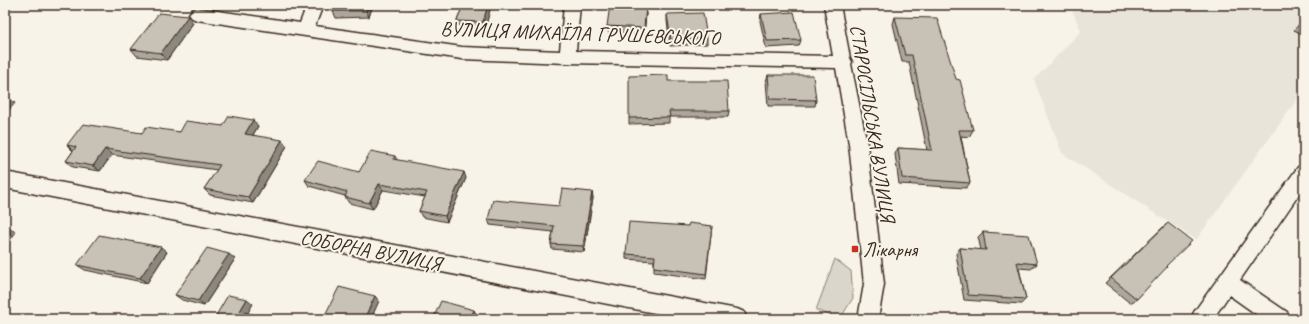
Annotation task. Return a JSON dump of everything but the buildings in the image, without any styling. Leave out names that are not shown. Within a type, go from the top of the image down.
[{"type":"street","points":[[306,29],[315,5]]},
{"type":"street","points":[[567,58],[572,5]]},
{"type":"street","name":"СТАРОСІЛЬСЬКА ВУЛИЦЯ","points":[[832,5],[844,62],[858,144],[874,284],[868,319]]},
{"type":"street","name":"ВУЛИЦЯ МИХАЇЛА ГРУШЕВСЬКОГО","points":[[197,14],[462,53],[567,58],[844,62]]},
{"type":"street","points":[[1201,319],[1304,172]]},
{"type":"street","name":"СОБОРНА ВУЛИЦЯ","points":[[5,180],[724,318]]},
{"type":"street","points":[[1227,282],[1280,319]]},
{"type":"shaded area","points":[[1070,5],[1304,5],[1304,90],[1196,240],[1062,153],[1034,80],[1081,31]]},
{"type":"shaded area","points":[[835,259],[851,271],[853,298],[840,319],[816,310]]},
{"type":"place","name":"Лікарня","points":[[855,249]]}]
